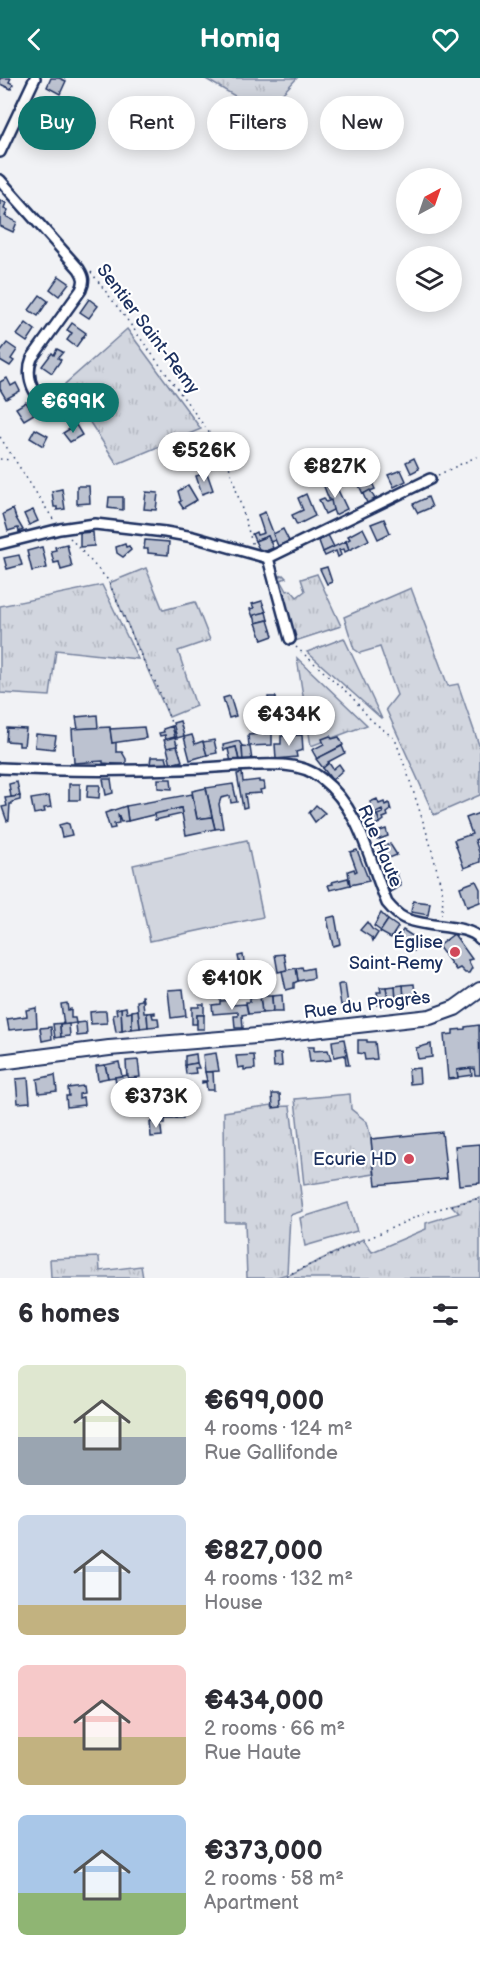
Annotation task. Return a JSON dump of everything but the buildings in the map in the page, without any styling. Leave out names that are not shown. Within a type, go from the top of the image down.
[{"type":"main road","name":"Rue du Progrès","points":[[0,1062],[109,1048],[268,1035],[430,1017],[455,1008],[480,990]]},
{"type":"street","points":[[0,152],[35,78]]},
{"type":"street","points":[[0,180],[84,276],[81,290],[32,358],[28,368],[38,397],[44,403],[58,407]]},
{"type":"street","points":[[0,544],[60,529],[95,524],[125,526],[193,537],[268,558],[430,479]]},
{"type":"street","points":[[268,558],[290,639]]},
{"type":"street","name":"Rue Haute","points":[[0,768],[183,769],[283,765],[310,771],[333,790],[352,815],[366,844],[387,903],[394,912],[405,919],[440,927],[458,928],[479,935]]},
{"type":"path","name":"Sentier Saint-Remy","points":[[85,266],[132,325],[226,456],[253,541],[254,555]]},
{"type":"path","points":[[0,437],[60,529],[108,580],[141,656],[157,685],[176,736],[183,769]]},
{"type":"path","points":[[430,479],[480,455]]},
{"type":"path","points":[[0,459],[13,460]]},
{"type":"path","points":[[290,639],[302,654],[351,696],[378,727],[394,739],[417,801],[443,894],[440,927]]},
{"type":"path","points":[[282,1278],[427,1212],[480,1198]]},
{"type":"green space","points":[[204,78],[297,78],[280,96],[235,96]]},
{"type":"green space","points":[[127,329],[201,429],[117,464],[65,384]]},
{"type":"green space","points":[[146,568],[163,610],[195,602],[210,640],[178,651],[196,706],[169,717],[109,583]]},
{"type":"green space","points":[[317,574],[341,626],[292,642],[274,579],[283,575],[286,578],[281,580],[287,591],[291,590],[297,597],[305,591],[301,579]]},
{"type":"green space","points":[[102,585],[138,659],[56,650],[50,696],[0,693],[0,606]]},
{"type":"green space","points":[[411,588],[448,686],[458,684],[480,748],[480,795],[434,815],[386,709],[397,695],[380,647],[360,653],[354,649],[344,617]]},
{"type":"green space","points":[[344,638],[382,719],[307,652]]},
{"type":"green space","points":[[297,658],[367,725],[311,746]]},
{"type":"green space","points":[[247,840],[263,917],[150,941],[133,865]]},
{"type":"green space","points":[[350,1094],[351,1109],[367,1122],[374,1174],[304,1185],[295,1099]]},
{"type":"green space","points":[[272,1105],[272,1107],[290,1106],[303,1211],[290,1215],[287,1274],[274,1278],[247,1278],[245,1222],[225,1222],[224,1112]]},
{"type":"green space","points":[[480,1198],[480,1278],[283,1278],[363,1239],[372,1252],[426,1229],[426,1223],[459,1213],[451,1205]]},
{"type":"green space","points":[[348,1203],[357,1231],[305,1246],[300,1218]]},
{"type":"green space","points":[[99,1257],[100,1271],[141,1266],[143,1278],[51,1278],[50,1259]]},
{"type":"place","name":"Église Saint-Remy","points":[[455,952]]},
{"type":"place","name":"Ecurie HD","points":[[409,1159]]}]
